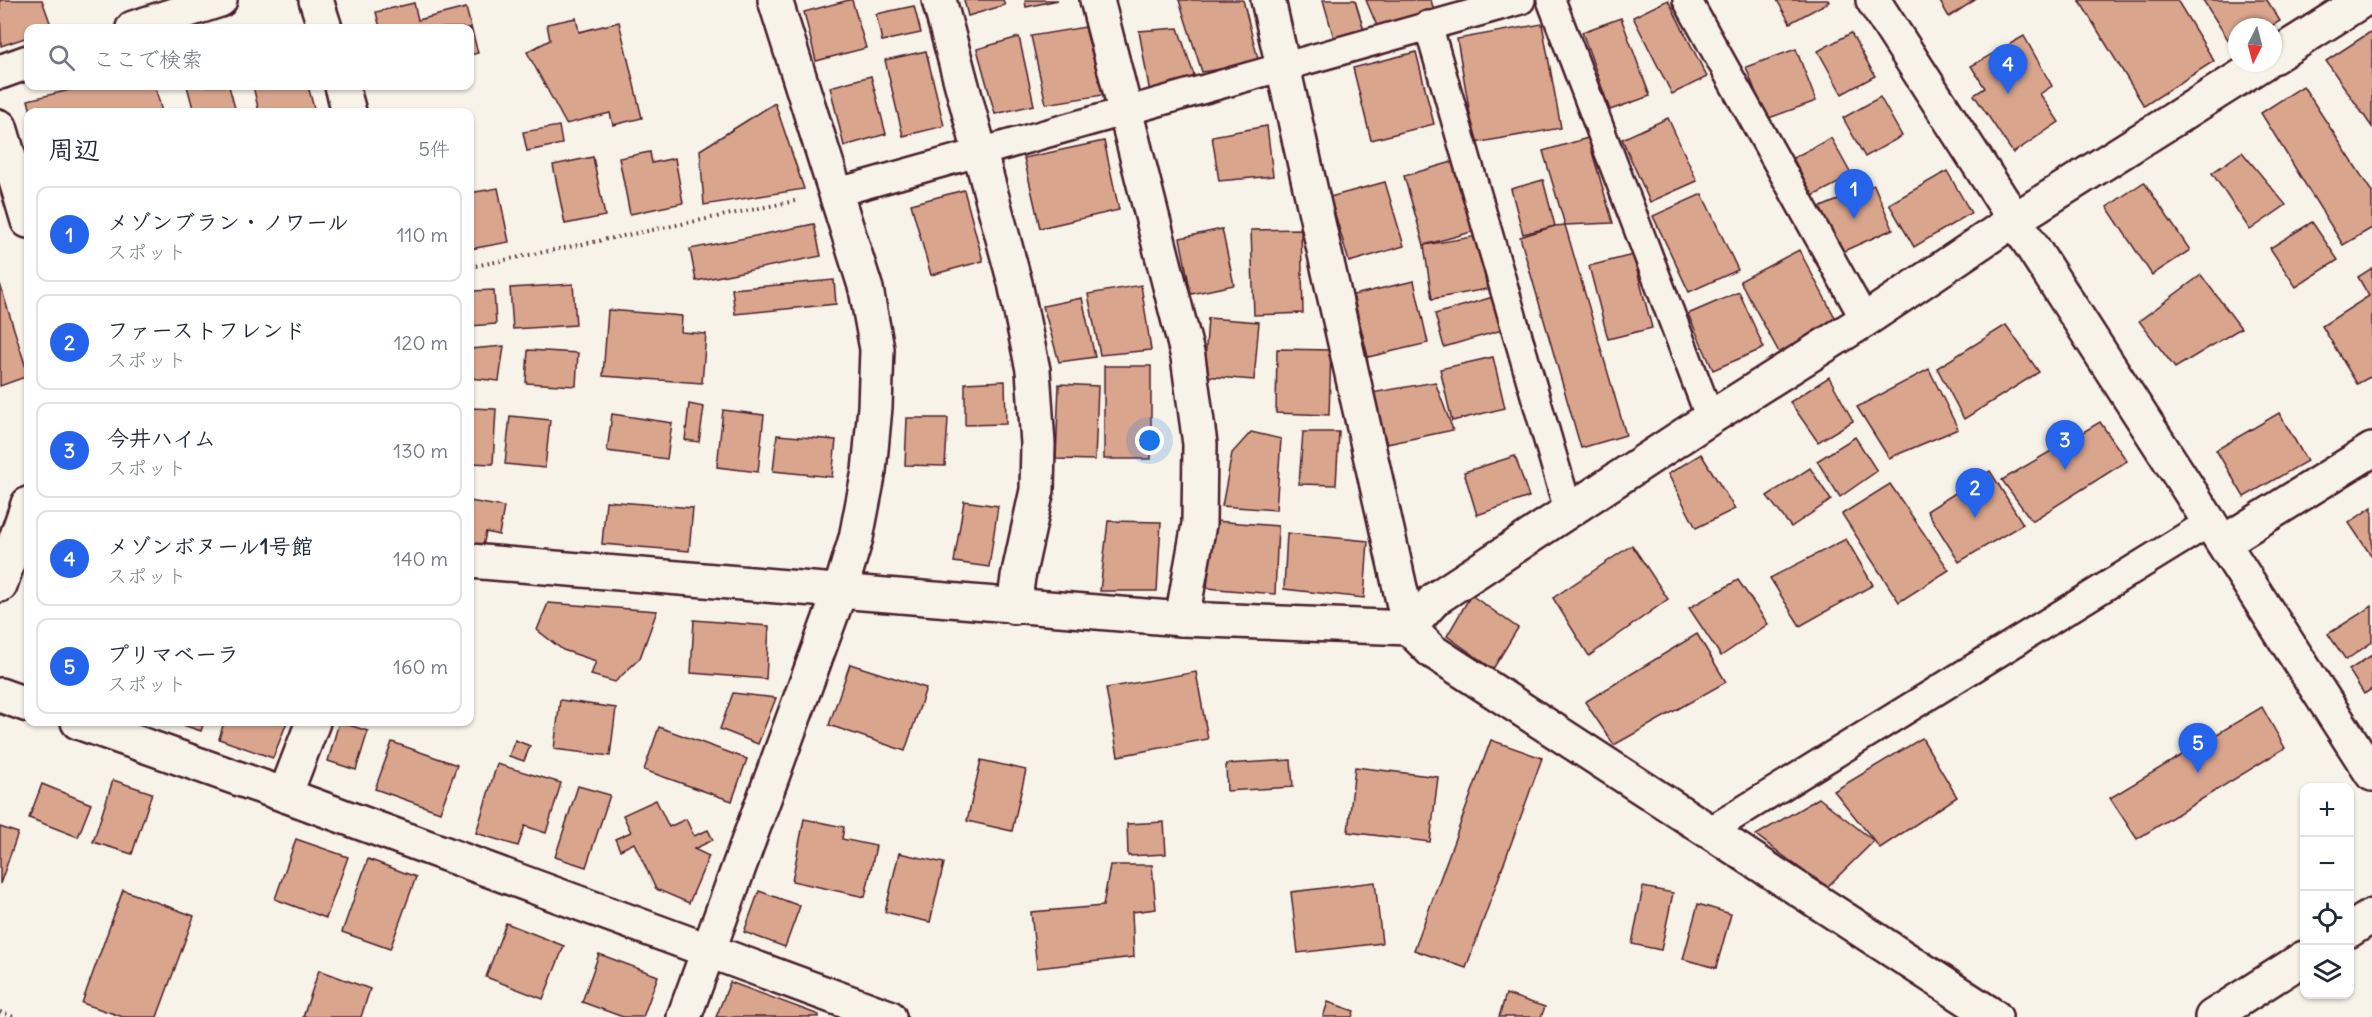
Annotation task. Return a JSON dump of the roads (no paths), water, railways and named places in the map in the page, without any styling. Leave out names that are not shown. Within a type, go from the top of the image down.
[{"type":"street","points":[[145,24],[220,0]]},
{"type":"street","points":[[316,0],[324,24]]},
{"type":"street","points":[[684,1017],[840,591],[856,538],[869,471],[875,406],[877,349],[866,289],[775,0]]},
{"type":"street","points":[[939,0],[1015,283],[1033,370],[1038,444],[1037,490],[1018,577],[1014,607]]},
{"type":"street","points":[[1097,0],[1188,357],[1200,444],[1199,524],[1182,619]]},
{"type":"street","points":[[1268,0],[1409,628],[1432,651],[1995,1017]]},
{"type":"street","points":[[1874,0],[2372,774]]},
{"type":"street","points":[[2282,51],[2363,0]]},
{"type":"street","points":[[0,72],[24,63]]},
{"type":"street","points":[[1409,628],[1435,599],[1569,513],[1710,418],[1865,320],[2014,220],[2249,72]]},
{"type":"street","points":[[343,90],[349,108]]},
{"type":"street","points":[[0,127],[24,208]]},
{"type":"street","points":[[2217,532],[2372,450]]},
{"type":"street","points":[[0,585],[24,516]]},
{"type":"street","points":[[474,561],[1182,619],[1409,628]]},
{"type":"street","points":[[0,695],[24,704]]},
{"type":"street","points":[[89,726],[285,795],[890,1017]]},
{"type":"street","points":[[285,795],[311,726]]},
{"type":"street","points":[[2354,927],[2372,916]]},
{"type":"street","points":[[2212,1017],[2300,961]]},
{"type":"lane","points":[[835,193],[1282,67],[1442,15],[1521,0]]},
{"type":"lane","points":[[1551,0],[1710,418]]},
{"type":"lane","points":[[1687,0],[1865,320]]},
{"type":"lane","points":[[1442,15],[1569,513]]},
{"type":"lane","points":[[1708,831],[2217,532]]},
{"type":"place","name":"メゾンボヌール1号館","points":[[2008,94]]},
{"type":"place","name":"メゾンブラン・ノワール","points":[[1854,219]]},
{"type":"place","name":"今井ハイム","points":[[2065,470]]},
{"type":"place","name":"ファーストフレンド","points":[[1975,518]]},
{"type":"place","name":"プリマベーラ","points":[[2198,773]]}]
